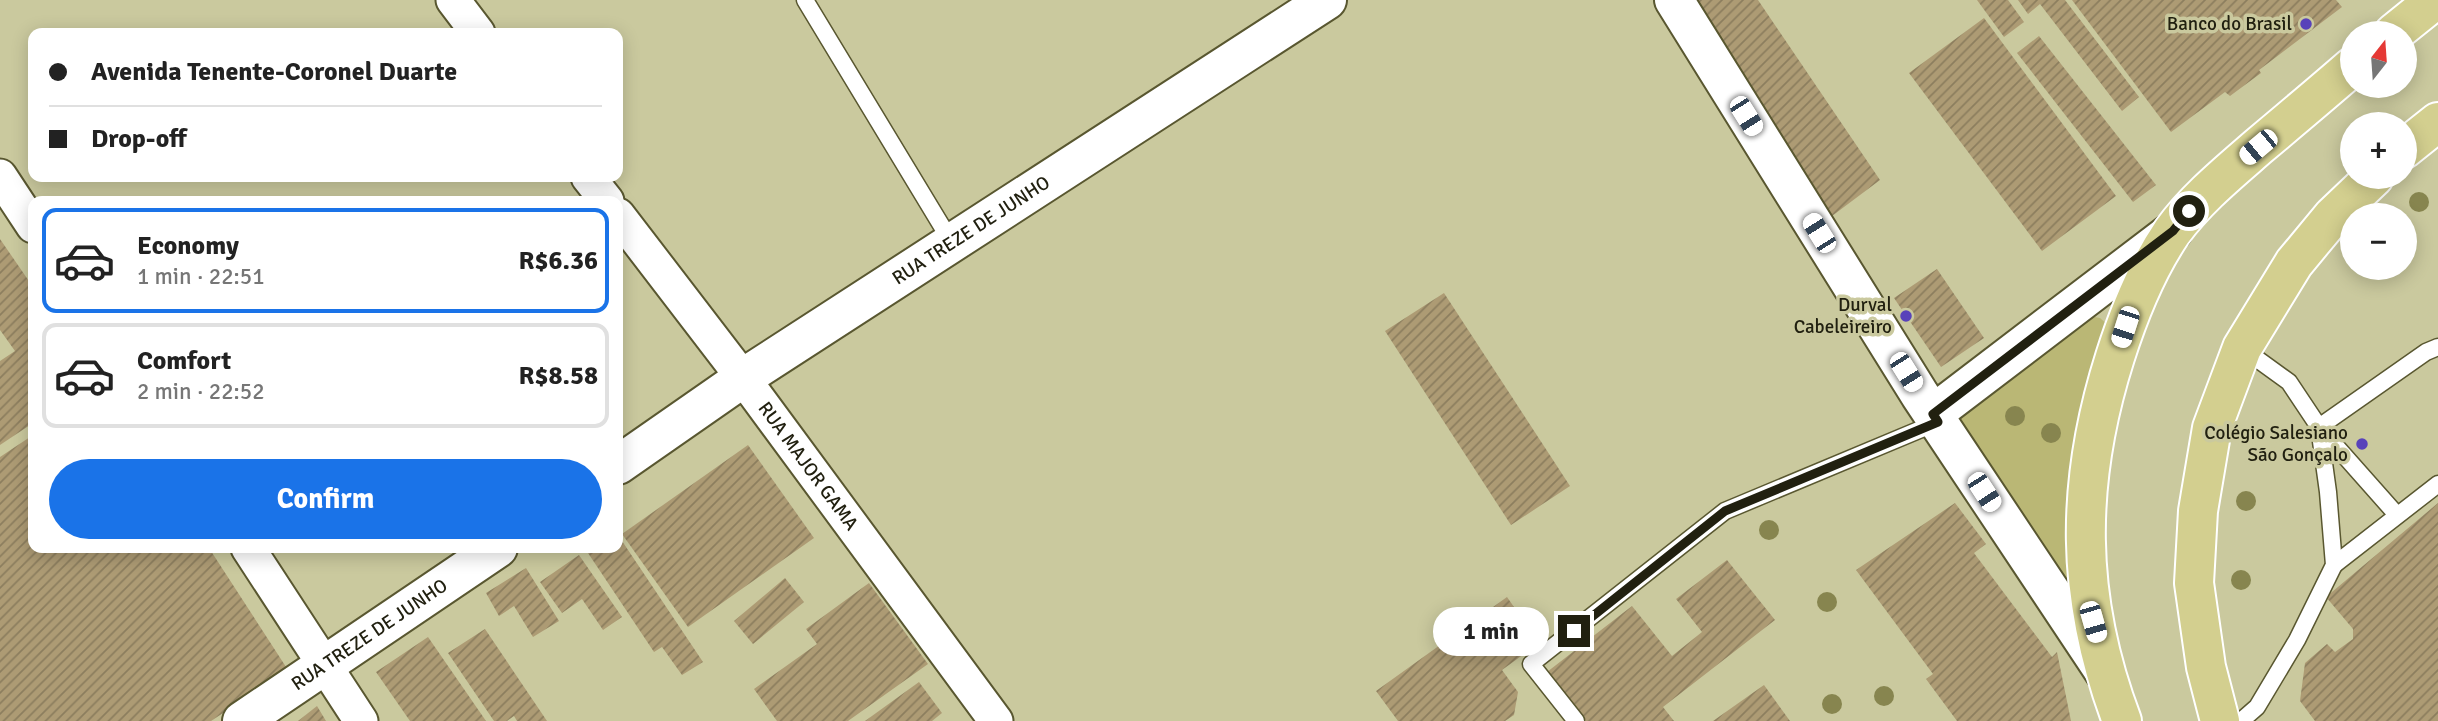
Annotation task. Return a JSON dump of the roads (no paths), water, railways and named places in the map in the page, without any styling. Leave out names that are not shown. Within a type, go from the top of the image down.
[{"type":"main road","points":[[2409,21],[2435,0]]},
{"type":"main road","points":[[2122,721],[2093,622],[2085,555],[2087,488],[2094,436],[2105,389],[2125,327],[2147,273],[2173,231],[2206,192],[2340,77]]},
{"type":"main road","points":[[2417,139],[2438,122]]},
{"type":"main road","points":[[2220,721],[2206,667],[2194,583],[2197,523],[2212,428],[2242,348],[2294,263],[2333,216],[2361,189]]},
{"type":"street","points":[[453,0],[474,28]]},
{"type":"street","name":"RUA TREZE DE JUNHO","points":[[623,462],[743,378],[1327,0]]},
{"type":"street","points":[[1674,0],[1936,418],[2108,677]]},
{"type":"street","points":[[0,176],[28,218]]},
{"type":"street","points":[[592,182],[603,196]]},
{"type":"street","name":"RUA MAJOR GAMA","points":[[623,222],[743,378],[996,721]]},
{"type":"street","points":[[1936,418],[2173,231]]},
{"type":"street","points":[[251,553],[360,721]]},
{"type":"street","name":"RUA TREZE DE JUNHO","points":[[242,721],[491,553]]},
{"type":"lane","points":[[805,0],[952,243]]},
{"type":"lane","points":[[2319,427],[2426,352],[2438,347]]},
{"type":"lane","points":[[2242,348],[2289,383],[2319,427],[2397,515]]},
{"type":"lane","points":[[1576,721],[1531,664],[1725,511],[1936,418]]},
{"type":"lane","points":[[2319,427],[2334,565]]},
{"type":"lane","points":[[2241,721],[2257,707],[2291,652],[2334,565],[2438,484]]},
{"type":"place","name":"Banco do Brasil","points":[[2306,24]]},
{"type":"place","name":"Durval Cabeleireiro","points":[[1906,316]]},
{"type":"place","name":"Colégio Salesiano São Gonçalo","points":[[2362,444]]}]
